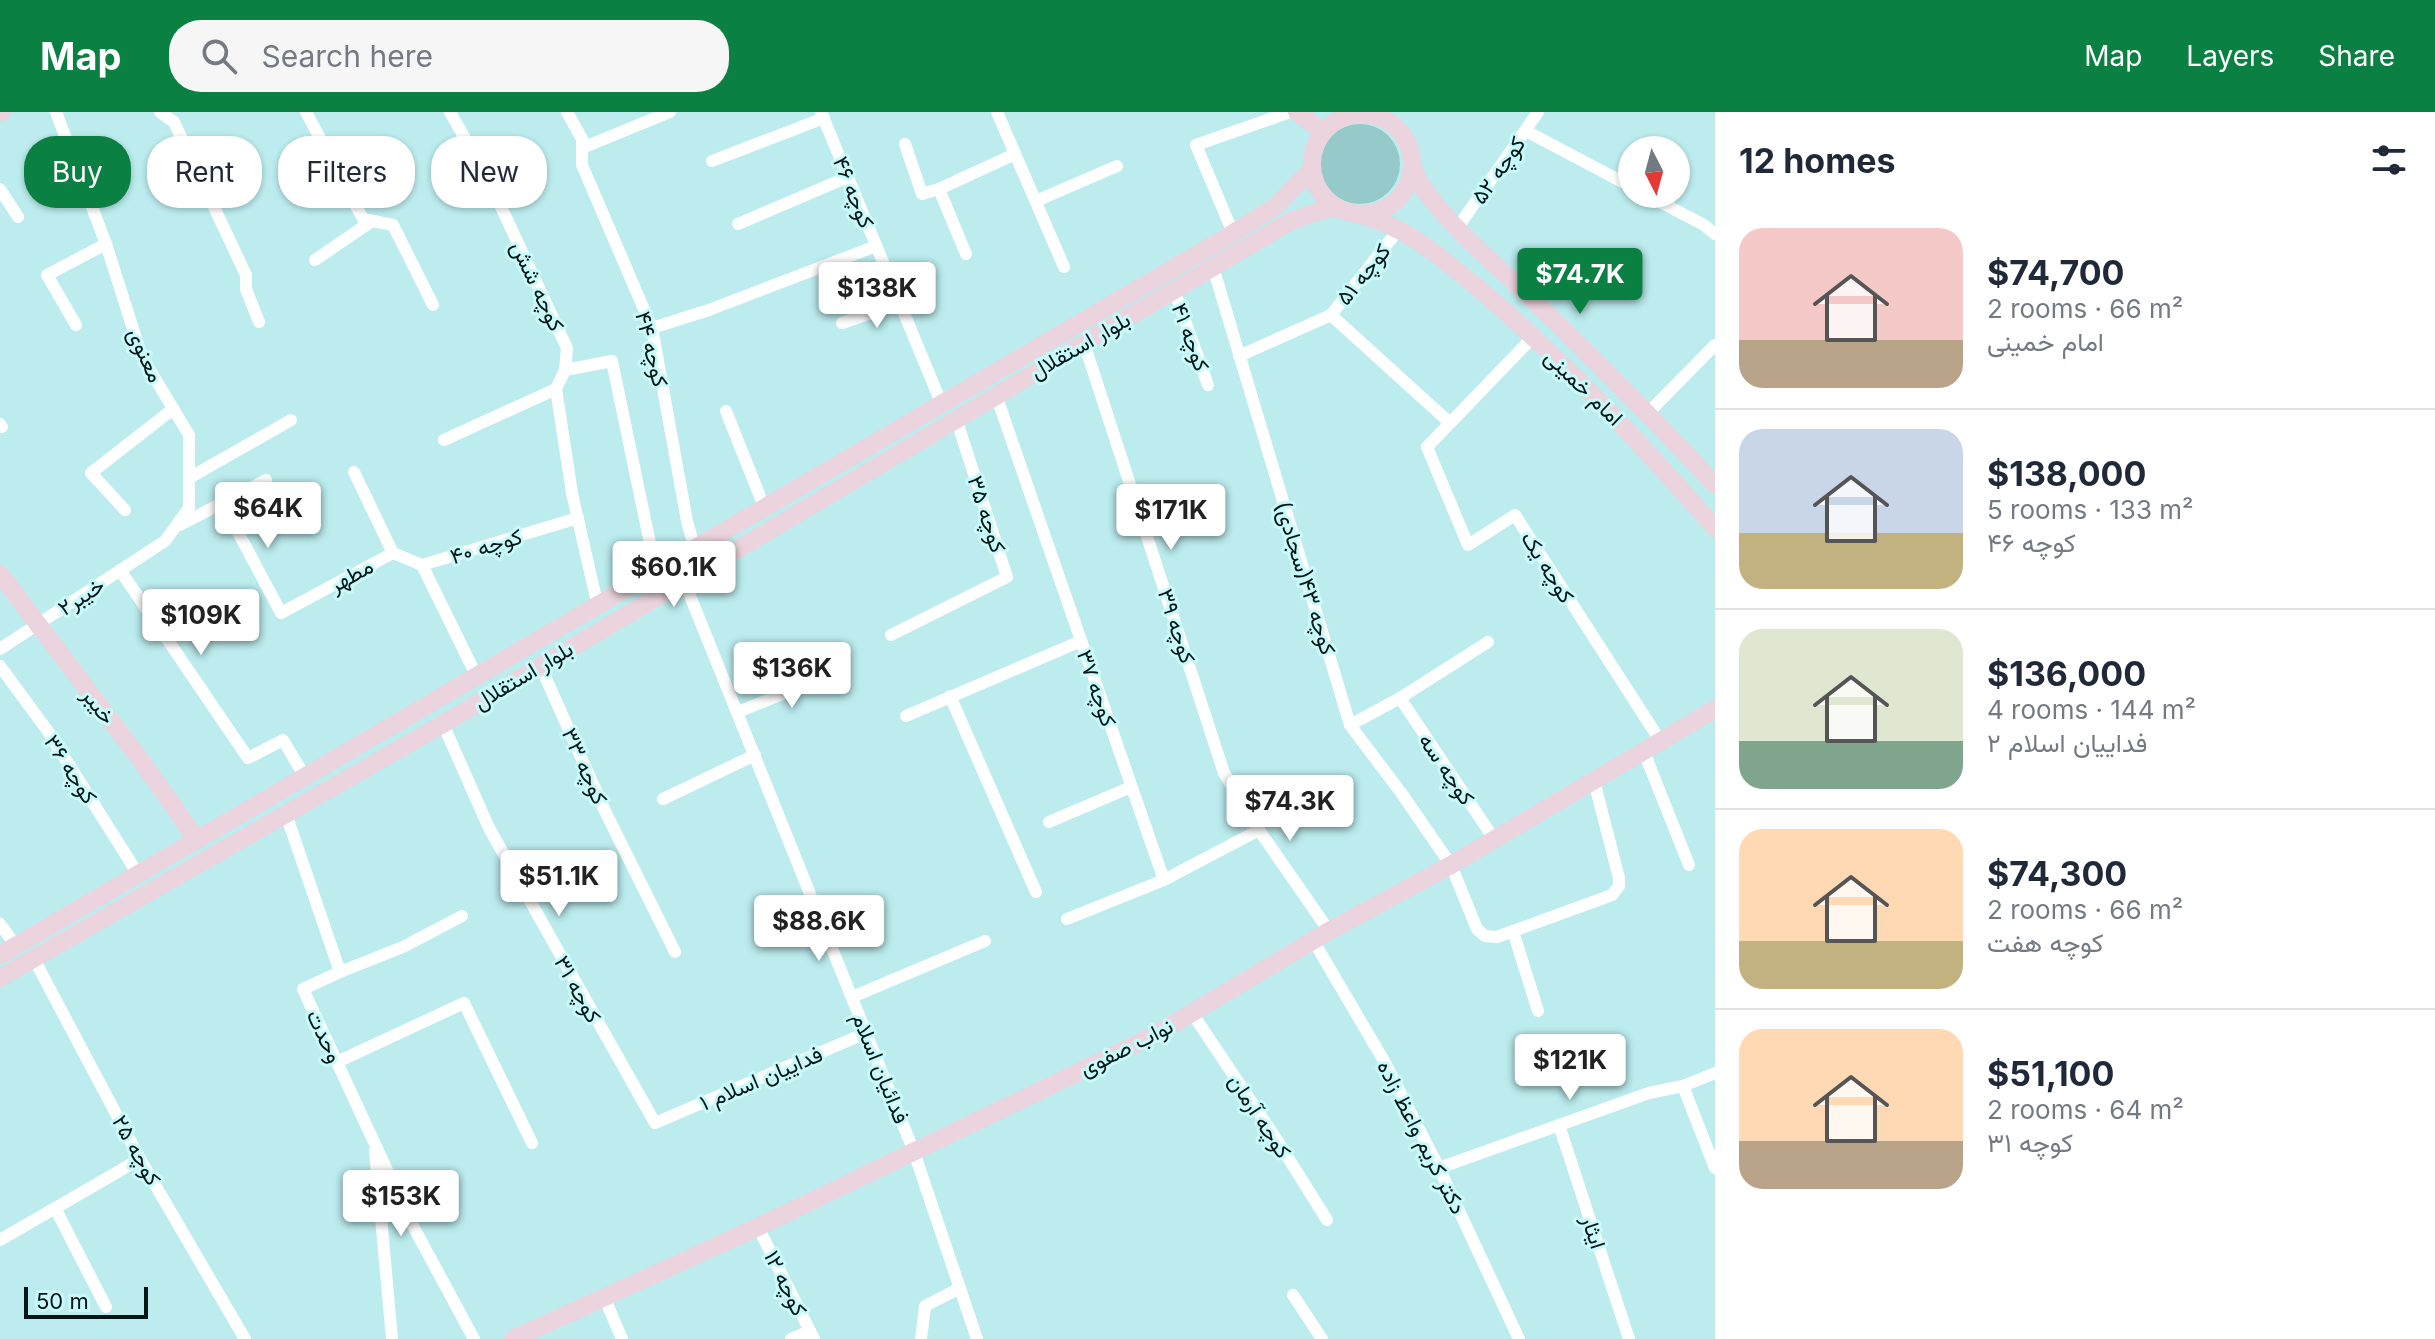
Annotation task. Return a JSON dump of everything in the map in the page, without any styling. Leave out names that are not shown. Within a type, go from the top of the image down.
[{"type":"main road","points":[[1297,112],[1323,132]]},
{"type":"main road","points":[[1357,114],[1400,118],[1412,152],[1413,168],[1409,184],[1400,197],[1388,207],[1373,213],[1358,214],[1337,208],[1320,191],[1312,169],[1312,156],[1323,132],[1334,121],[1357,114]]},
{"type":"main road","name":"امام خمینی","points":[[1413,168],[1426,193],[1458,227],[1648,413],[1715,485]]},
{"type":"main road","name":"بلوار استقلال","points":[[0,978],[443,724],[684,579],[1276,206],[1312,169]]},
{"type":"main road","name":"بلوار استقلال","points":[[8,950],[765,509],[949,411],[996,395],[1291,221],[1337,208]]},
{"type":"main road","name":"امام خمینی","points":[[1358,214],[1399,229],[1428,246],[1533,337],[1628,430],[1715,528]]},
{"type":"main road","name":"خیبر","points":[[0,574],[197,840]]},
{"type":"main road","name":"نواب صفوی","points":[[513,1339],[758,1227],[1153,1036],[1715,709]]},
{"type":"street","name":"معنوی","points":[[56,112],[106,244],[142,357],[189,435],[189,508],[165,541]]},
{"type":"street","points":[[160,112],[174,122],[187,149],[246,275],[246,289],[259,322]]},
{"type":"street","points":[[306,112],[363,219],[393,225],[433,305]]},
{"type":"street","name":"کوچه شش","points":[[450,112],[488,179],[567,348],[565,370]]},
{"type":"street","name":"کوچه ۴۴","points":[[567,112],[582,139],[582,165],[652,328],[695,550]]},
{"type":"street","points":[[582,148],[670,112]]},
{"type":"street","points":[[997,112],[1064,267]]},
{"type":"street","points":[[1233,233],[1196,145],[1290,112]]},
{"type":"street","name":"کوچه ۵۲","points":[[1458,227],[1538,112]]},
{"type":"street","points":[[712,161],[822,115]]},
{"type":"street","name":"کوچه ۴۶","points":[[822,115],[900,303],[949,411]]},
{"type":"street","points":[[1526,131],[1618,180]]},
{"type":"street","points":[[905,144],[922,194],[1015,154]]},
{"type":"street","points":[[1036,201],[1117,166]]},
{"type":"street","points":[[738,224],[848,177]]},
{"type":"street","points":[[0,189],[18,217]]},
{"type":"street","points":[[939,189],[966,254]]},
{"type":"street","points":[[1672,208],[1715,234]]},
{"type":"street","points":[[315,260],[372,221]]},
{"type":"street","name":"کوچه ۵۱","points":[[1239,356],[1331,315],[1399,229]]},
{"type":"street","points":[[76,325],[47,275],[106,244]]},
{"type":"street","points":[[652,328],[709,310],[876,246]]},
{"type":"street","name":"کوچه ۴۳(سجادی)","points":[[1213,267],[1350,725],[1451,865],[1477,929],[1485,936],[1497,937],[1513,931]]},
{"type":"street","name":"کوچه ۴۱","points":[[1174,290],[1208,385]]},
{"type":"street","points":[[842,323],[900,303]]},
{"type":"street","points":[[1331,315],[1450,423],[1533,337]]},
{"type":"street","name":"کوچه ۳۹","points":[[1084,343],[1224,773],[1259,830]]},
{"type":"street","points":[[1648,413],[1715,345]]},
{"type":"street","points":[[598,607],[578,518],[556,389],[565,370],[612,361],[656,572]]},
{"type":"street","points":[[444,440],[556,389]]},
{"type":"street","name":"کوچه ۳۷","points":[[996,395],[1164,880]]},
{"type":"street","points":[[125,510],[91,473],[173,409]]},
{"type":"street","points":[[726,411],[765,509]]},
{"type":"street","name":"کوچه ۳۵","points":[[891,635],[1007,577],[949,411]]},
{"type":"street","points":[[189,478],[291,420]]},
{"type":"street","name":"کوچه یک","points":[[1450,423],[1427,447],[1468,545],[1515,515],[1661,742]]},
{"type":"street","points":[[354,472],[393,553]]},
{"type":"street","points":[[176,527],[266,480]]},
{"type":"street","name":"مطهر","points":[[223,504],[281,613],[393,553],[422,565]]},
{"type":"street","name":"کوچه ۴۰","points":[[477,677],[422,565],[578,518]]},
{"type":"street","name":"خیبر۲","points":[[0,649],[165,541]]},
{"type":"street","name":"فدائیان اسلام","points":[[676,561],[914,1152],[977,1339]]},
{"type":"street","points":[[120,570],[248,758],[283,740],[305,777]]},
{"type":"street","points":[[906,716],[1081,641]]},
{"type":"street","points":[[1350,725],[1400,698],[1488,642]]},
{"type":"street","name":"کوچه ۳۳","points":[[540,665],[605,811],[675,952]]},
{"type":"street","name":"کوچه ۳۶","points":[[0,666],[47,730],[138,874]]},
{"type":"street","points":[[738,712],[831,674]]},
{"type":"street","points":[[950,696],[1036,892]]},
{"type":"street","name":"کوچه سه","points":[[1400,698],[1494,839]]},
{"type":"street","name":"کوچه ۳۱","points":[[443,724],[489,828],[655,1123]]},
{"type":"street","points":[[1644,752],[1689,865]]},
{"type":"street","points":[[663,799],[755,755]]},
{"type":"street","points":[[1538,1011],[1513,931],[1612,895],[1619,886],[1594,781]]},
{"type":"street","points":[[1049,822],[1131,787]]},
{"type":"street","points":[[286,814],[340,972],[403,947],[462,916]]},
{"type":"street","points":[[1067,919],[1164,880],[1259,830]]},
{"type":"street","name":"دکتر کریم واعظ زاده","points":[[1259,830],[1321,936],[1439,1168],[1519,1339]]},
{"type":"street","points":[[0,924],[8,950]]},
{"type":"street","points":[[852,997],[985,941]]},
{"type":"street","name":"کوچه ۲۵","points":[[34,959],[140,1159],[245,1339]]},
{"type":"street","name":"وحدت","points":[[340,972],[303,989],[413,1226],[474,1339]]},
{"type":"street","points":[[337,1062],[464,1003],[532,1143]]},
{"type":"street","name":"کوچه آرمان","points":[[1192,1013],[1327,1220]]},
{"type":"street","name":"فداییان اسلام ۱","points":[[655,1123],[866,1033]]},
{"type":"street","points":[[1439,1168],[1649,1093],[1683,1086],[1715,1073]]},
{"type":"street","points":[[1683,1086],[1715,1168]]},
{"type":"street","name":"ایثار","points":[[1559,1125],[1629,1339]]},
{"type":"street","name":"وحدت","points":[[374,1141],[392,1339]]},
{"type":"street","points":[[0,1240],[140,1159]]},
{"type":"street","points":[[55,1208],[106,1307]]},
{"type":"street","name":"کوچه ۱۲","points":[[758,1227],[812,1335]]},
{"type":"street","points":[[921,1339],[925,1306],[960,1288]]},
{"type":"street","points":[[1293,1295],[1322,1339]]},
{"type":"street","points":[[605,1299],[622,1339]]},
{"type":"street","points":[[791,1339],[812,1335]]},
{"type":"green space","points":[[1360,124],[1375,127],[1388,136],[1397,149],[1400,164],[1397,179],[1388,192],[1375,201],[1360,204],[1345,201],[1332,192],[1323,179],[1320,164],[1323,149],[1332,136],[1345,127]]}]
